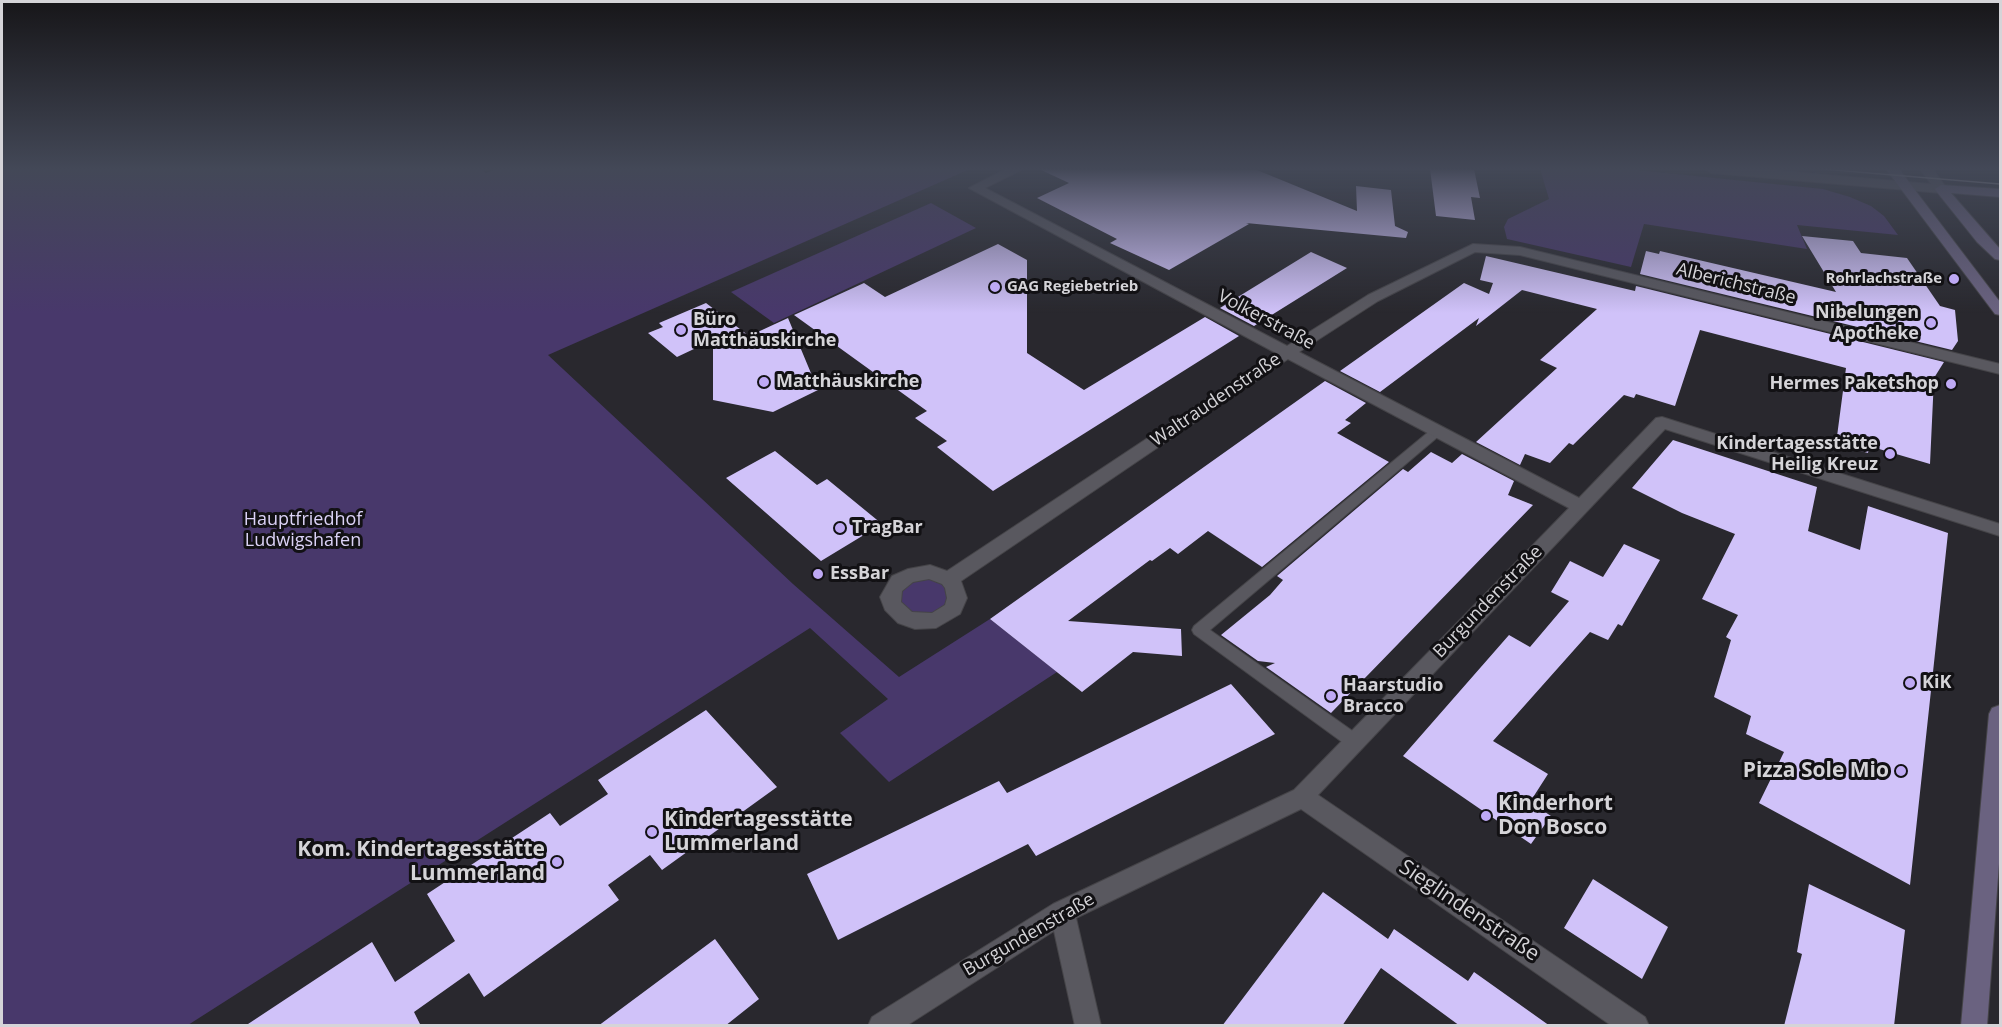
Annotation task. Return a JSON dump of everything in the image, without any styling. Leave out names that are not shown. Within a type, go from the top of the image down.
[{"type":"main road","points":[[1929,217],[2001,311]]},
{"type":"main road","points":[[1964,217],[2001,256]]},
{"type":"main road","points":[[1974,1026],[2001,714]]},
{"type":"street","name":"Volkerstraße","points":[[1030,217],[1580,506]]},
{"type":"street","name":"Waltraudenstraße","points":[[949,579],[1286,353],[1373,298],[1473,248],[1497,248]]},
{"type":"street","name":"Alberichstraße","points":[[1497,248],[1532,253],[2001,369]]},
{"type":"street","name":"Burgundenstraße","points":[[881,1026],[1062,912],[1302,797],[1662,422],[2001,530]]},
{"type":"street","name":"Sieglindenstraße","points":[[1302,797],[1636,1026]]},
{"type":"street","points":[[1062,912],[1088,1026]]},
{"type":"lane","points":[[1355,742],[1199,630],[1437,432]]},
{"type":"green space","name":"Hauptfriedhof Ludwigshafen","points":[[2,217],[861,217],[548,355],[793,584],[899,677],[990,619],[1057,672],[889,782],[840,733],[888,699],[810,628],[188,1025],[2,1026]]},
{"type":"green space","points":[[900,217],[956,217],[976,228],[774,323],[731,292]]},
{"type":"green space","points":[[1512,217],[1885,217],[1898,235],[1797,225],[1807,249],[1644,224],[1631,267],[1507,239],[1504,227],[1508,219]]},
{"type":"green space","points":[[908,576],[949,579],[945,615],[905,618],[893,589]]},
{"type":"building","points":[[1074,217],[1394,217],[1395,226],[1408,232],[1406,238],[1246,223],[1249,224],[1169,270],[1110,243],[1117,239]]},
{"type":"building","points":[[1445,217],[1474,217],[1475,220]]},
{"type":"building","points":[[1802,236],[1853,241],[1861,253],[1907,258],[1940,306],[1955,310],[1958,341],[1952,350],[1640,274],[1646,251],[1659,254],[1660,251],[1836,292]]},
{"type":"building","points":[[998,244],[1027,260],[1027,353],[1084,390],[1205,317],[1239,336],[993,491],[937,447],[947,441],[915,418],[927,411],[794,315],[864,283],[885,297]]},
{"type":"building","points":[[1311,252],[1347,268],[1254,326],[1220,308]]},
{"type":"building","points":[[1486,256],[1635,291],[1636,286],[1944,362],[1934,378],[1930,464],[1869,446],[1868,453],[1836,444],[1846,368],[1700,330],[1675,406],[1636,394],[1634,398],[1624,395],[1573,445],[1569,443],[1550,463],[1525,454],[1520,465],[1476,442],[1557,368],[1540,360],[1597,309],[1522,290],[1476,326],[1479,318],[1380,392],[1340,371],[1464,283],[1489,294],[1493,283],[1480,280]]},
{"type":"building","points":[[706,303],[749,336],[788,318],[818,390],[773,412],[713,400],[713,340],[677,357],[648,333],[663,327],[659,323]]},
{"type":"building","points":[[1325,381],[1366,403],[1345,420],[1351,423],[1337,433],[1389,462],[1262,567],[1208,531],[1178,554],[1170,548],[1152,561],[1150,560],[1068,621],[1181,629],[1182,656],[1133,652],[1082,692],[990,619]]},
{"type":"building","points":[[1673,440],[1817,487],[1808,531],[1860,550],[1868,506],[1948,533],[1910,885],[1759,803],[1784,752],[1746,734],[1751,716],[1714,697],[1731,640],[1726,637],[1738,615],[1702,599],[1735,534],[1682,513],[1632,488]]},
{"type":"building","points":[[775,451],[817,485],[827,479],[882,524],[821,561],[726,478]]},
{"type":"building","points":[[1431,452],[1452,463],[1462,454],[1514,481],[1508,495],[1533,505],[1331,713],[1266,667],[1275,663],[1258,661],[1221,635],[1270,595],[1283,580],[1277,576],[1403,469],[1408,472]]},
{"type":"building","points":[[1624,544],[1660,560],[1622,626],[1618,624],[1608,640],[1590,632],[1493,741],[1548,774],[1530,802],[1551,816],[1531,844],[1403,756],[1509,635],[1530,647],[1569,601],[1551,592],[1570,561],[1603,577]]},
{"type":"building","points":[[1231,684],[1275,734],[1036,856],[1028,844],[838,940],[807,874],[999,781],[1007,793]]},
{"type":"building","name":"Kom. Kindertagesstätte Lummerland","points":[[706,710],[777,787],[662,870],[650,855],[608,885],[619,900],[484,997],[469,973],[414,1012],[421,1026],[245,1026],[372,942],[395,982],[455,941],[427,894],[550,813],[560,826],[608,794],[598,780]]},
{"type":"building","points":[[1593,879],[1668,927],[1642,979],[1564,928]]},
{"type":"building","points":[[1809,884],[1905,930],[1894,1026],[1784,1026],[1802,954],[1797,952]]},
{"type":"building","points":[[1323,892],[1388,939],[1394,929],[1468,981],[1474,972],[1550,1026],[1460,1026],[1381,968],[1342,1026],[1222,1026]]},
{"type":"building","points":[[715,939],[759,999],[725,1026],[598,1026]]},
{"type":"place","name":"Rohrlachstraße","points":[[1954,279]]},
{"type":"place","name":"GAG Regiebetrieb","points":[[995,287]]},
{"type":"place","name":"Nibelungen Apotheke","points":[[1931,323]]},
{"type":"place","name":"Büro Matthäuskirche","points":[[681,330]]},
{"type":"place","name":"Matthäuskirche","points":[[764,382]]},
{"type":"place","name":"Hermes Paketshop","points":[[1951,384]]},
{"type":"place","name":"Kindertagesstätte Heilig Kreuz","points":[[1890,454]]},
{"type":"place","name":"TragBar","points":[[840,528]]},
{"type":"place","name":"EssBar","points":[[818,574]]},
{"type":"place","name":"KiK","points":[[1910,683]]},
{"type":"place","name":"Haarstudio Bracco","points":[[1331,696]]},
{"type":"place","name":"Pizza Sole Mio","points":[[1901,771]]},
{"type":"place","name":"Kinderhort Don Bosco","points":[[1486,816]]},
{"type":"place","name":"Kindertagesstätte Lummerland","points":[[652,832]]},
{"type":"place","name":"Kom. Kindertagesstätte Lummerland","points":[[557,862]]}]
